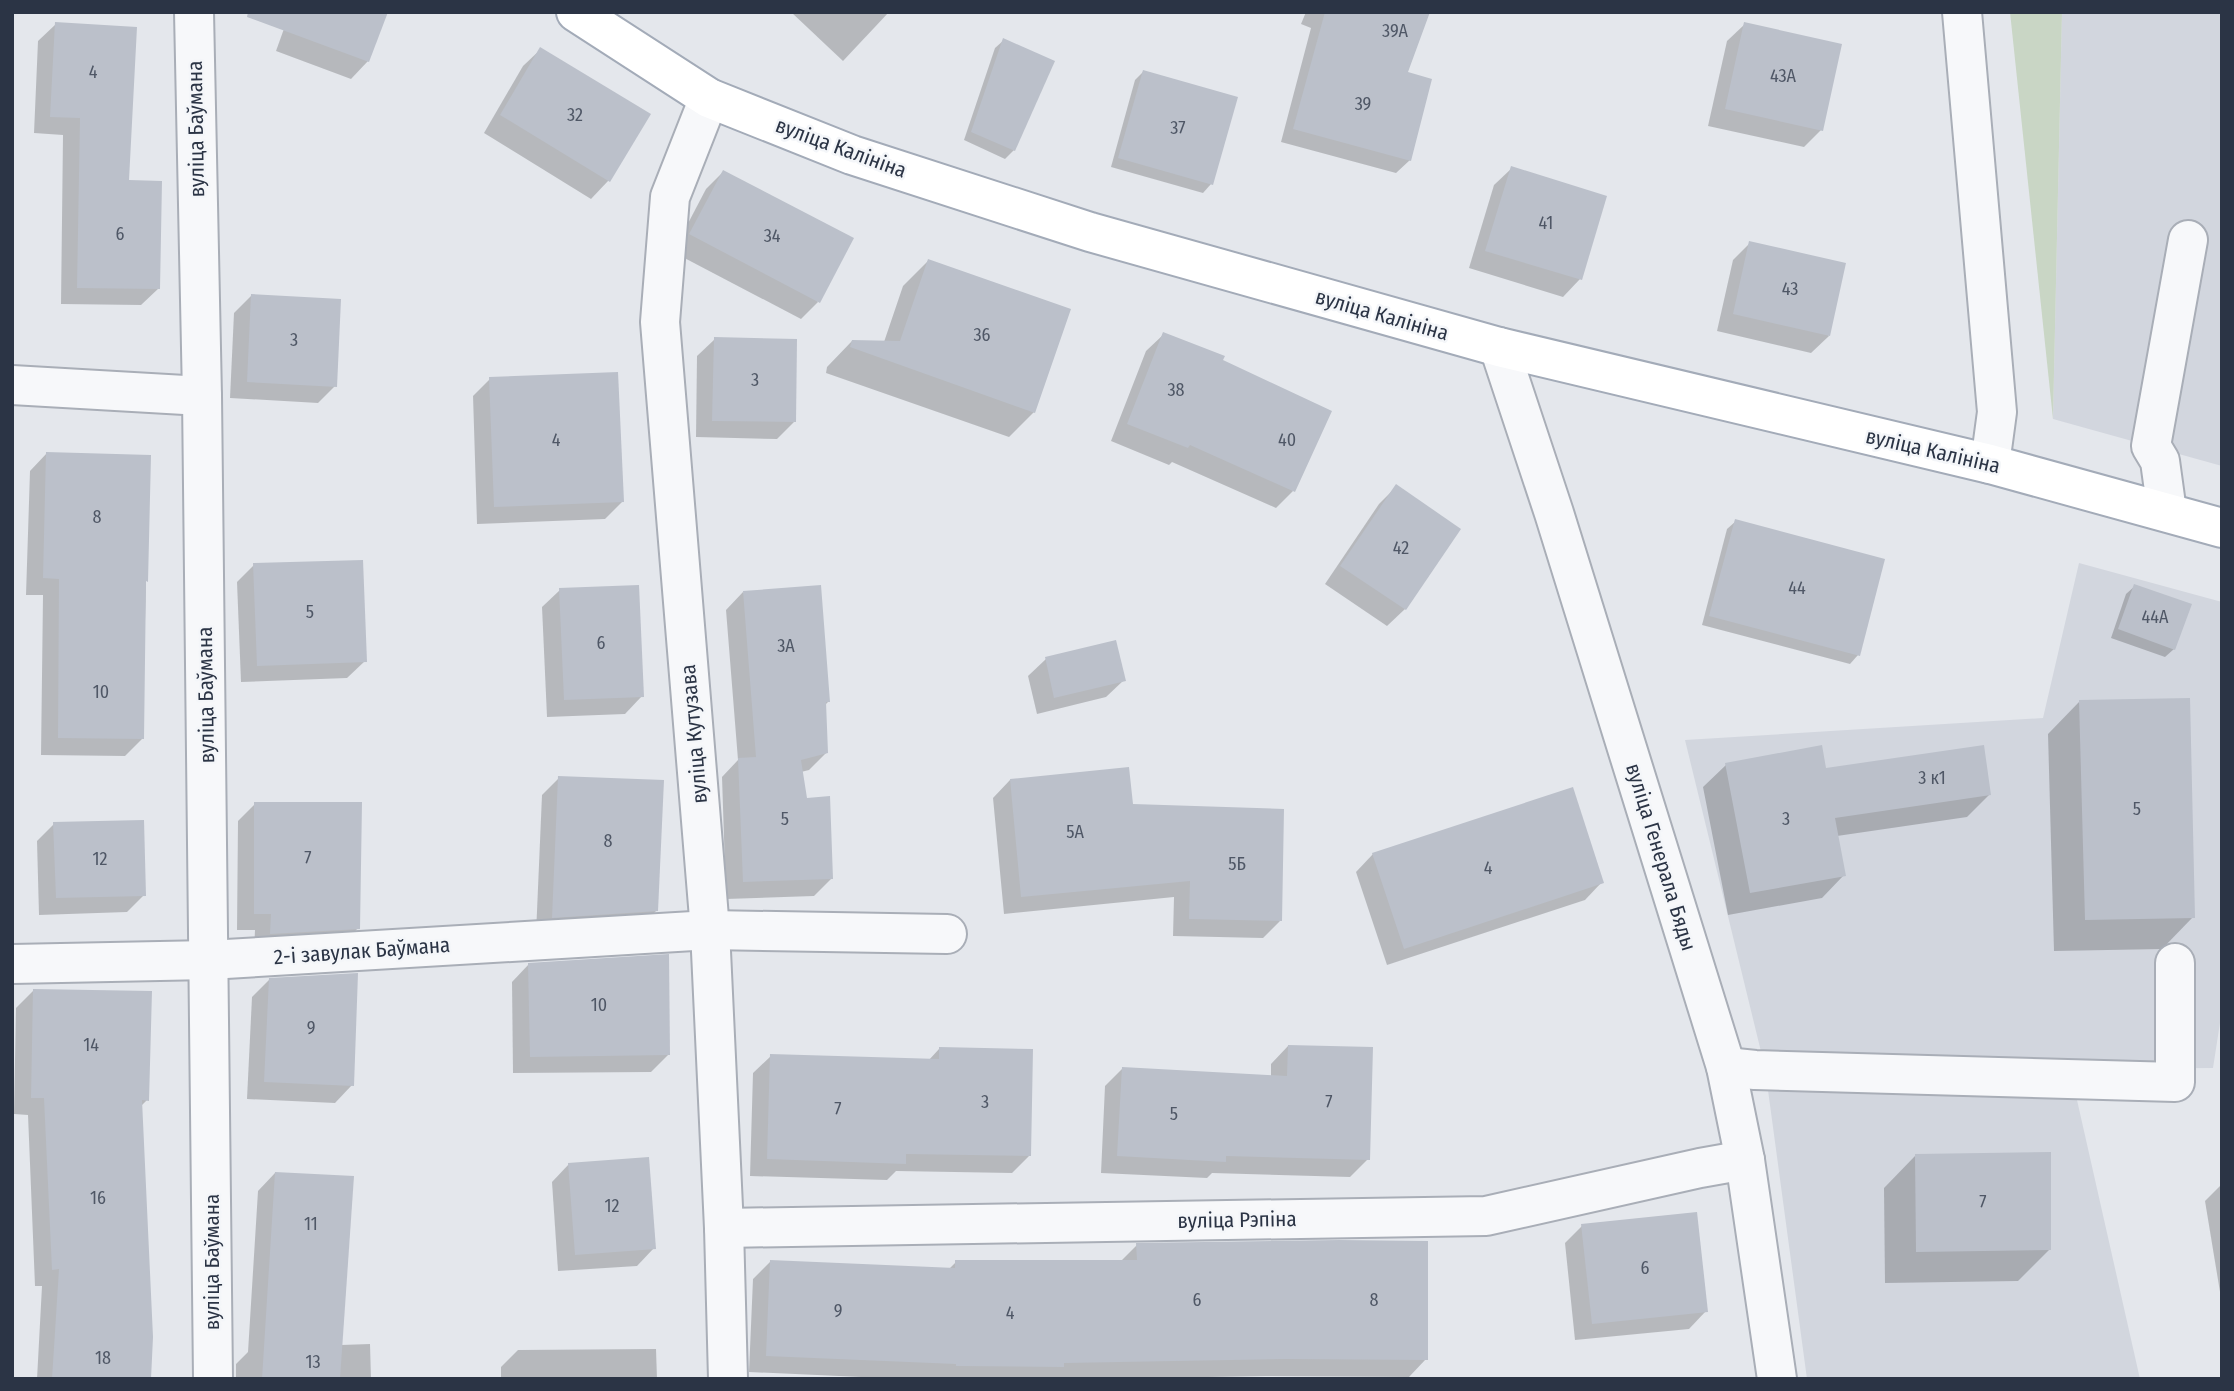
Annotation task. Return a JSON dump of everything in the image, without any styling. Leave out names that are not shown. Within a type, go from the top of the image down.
[{"type":"main road","name":"вуліца Калініна","points":[[578,13],[709,98],[852,155],[1090,232],[1499,347],[1990,464],[2222,528]]},
{"type":"street","name":"вуліца Баўмана","points":[[194,12],[202,396],[213,1379]]},
{"type":"street","points":[[1962,12],[1997,412],[1990,464]]},
{"type":"street","name":"вуліца Кутузава","points":[[709,98],[670,197],[660,322],[710,930],[728,1379]]},
{"type":"street","points":[[2167,512],[2160,461],[2151,446],[2188,240]]},
{"type":"street","name":"вуліца Генерала Бяды","points":[[1499,347],[1554,513],[1726,1067],[1745,1160],[1777,1379]]},
{"type":"street","points":[[12,386],[202,396]]},
{"type":"street","name":"2-і завулак Баўмана","points":[[12,964],[209,960],[710,930],[947,934]]},
{"type":"street","points":[[1726,1067],[2175,1082],[2175,963]]},
{"type":"street","name":"вуліца Рэпіна","points":[[724,1228],[1486,1216],[1745,1160]]},
{"type":"shaded area","points":[[2062,12],[2222,12],[2222,466],[2053,419]]},
{"type":"shaded area","points":[[2079,563],[2222,602],[2222,1010],[2213,1068],[2070,1069],[2140,1379],[1807,1379],[1765,1068],[1685,740],[2043,718]]},
{"type":"green space","points":[[2010,12],[2062,12],[2053,419]]},
{"type":"building","points":[[248,12],[388,12],[369,62],[247,17]]},
{"type":"building","points":[[1325,12],[1430,12],[1408,72],[1432,79],[1411,161],[1293,129]]},
{"type":"building","points":[[55,22],[137,27],[129,180],[162,181],[160,289],[77,288],[80,118],[50,117]]},
{"type":"building","points":[[1744,22],[1842,44],[1823,131],[1725,109]]},
{"type":"building","points":[[1003,38],[1055,61],[1015,151],[971,132]]},
{"type":"building","points":[[540,47],[651,114],[610,182],[500,115]]},
{"type":"building","points":[[1143,70],[1238,97],[1213,185],[1118,158]]},
{"type":"building","points":[[1511,166],[1607,196],[1582,280],[1485,251]]},
{"type":"building","points":[[723,170],[854,238],[820,303],[689,234]]},
{"type":"building","points":[[1749,241],[1846,263],[1830,336],[1733,314]]},
{"type":"building","points":[[928,259],[1071,309],[1035,413],[850,347],[852,340],[900,341]]},
{"type":"building","points":[[251,294],[341,299],[337,387],[247,382]]},
{"type":"building","points":[[1163,332],[1225,356],[1223,360],[1332,411],[1295,492],[1190,445],[1188,448],[1127,424]]},
{"type":"building","points":[[714,337],[797,339],[796,422],[712,421]]},
{"type":"building","points":[[618,372],[624,502],[494,507],[489,377]]},
{"type":"building","points":[[46,452],[151,455],[144,739],[58,738],[59,579],[43,578]]},
{"type":"building","points":[[1396,484],[1461,529],[1406,610],[1340,566]]},
{"type":"building","points":[[1735,519],[1885,559],[1860,656],[1709,616]]},
{"type":"building","points":[[363,560],[367,662],[257,666],[253,563]]},
{"type":"building","points":[[2134,584],[2192,604],[2175,650],[2118,629]]},
{"type":"building","points":[[639,585],[644,697],[564,700],[559,588]]},
{"type":"building","points":[[821,585],[830,702],[826,702],[828,753],[801,760],[807,798],[830,796],[833,879],[743,882],[738,758],[756,757],[743,591]]},
{"type":"building","points":[[1116,640],[1126,681],[1054,698],[1045,657]]},
{"type":"building","points":[[2190,698],[2195,918],[2085,920],[2079,700]]},
{"type":"building","points":[[1822,745],[1826,768],[1984,745],[1991,795],[1835,818],[1846,876],[1750,893],[1725,763]]},
{"type":"building","points":[[1129,767],[1133,804],[1284,809],[1282,921],[1189,919],[1190,881],[1021,897],[1010,779]]},
{"type":"building","points":[[558,776],[664,780],[658,911],[552,918]]},
{"type":"building","points":[[1573,787],[1604,883],[1404,949],[1372,853]]},
{"type":"building","points":[[254,802],[362,802],[360,929],[270,934],[271,914],[254,914]]},
{"type":"building","points":[[144,820],[146,896],[56,898],[53,822]]},
{"type":"building","points":[[669,954],[670,1055],[530,1057],[528,963]]},
{"type":"building","points":[[358,973],[354,1086],[264,1082],[269,978]]},
{"type":"building","points":[[33,989],[152,991],[149,1101],[142,1100],[153,1337],[151,1379],[52,1379],[59,1269],[52,1270],[44,1098],[31,1098]]},
{"type":"building","points":[[1288,1045],[1373,1047],[1370,1160],[1226,1156],[1226,1162],[1117,1156],[1122,1067],[1287,1076]]},
{"type":"building","points":[[939,1047],[1033,1049],[1031,1156],[906,1154],[906,1164],[767,1159],[770,1054],[939,1059]]},
{"type":"building","points":[[2051,1152],[2051,1250],[1916,1252],[1915,1154]]},
{"type":"building","points":[[649,1157],[656,1249],[575,1255],[568,1163]]},
{"type":"building","points":[[275,1172],[354,1176],[340,1379],[262,1379]]},
{"type":"building","points":[[1697,1212],[1708,1312],[1592,1324],[1581,1224]]},
{"type":"building","points":[[1428,1241],[1428,1360],[1285,1359],[1064,1363],[1064,1367],[956,1366],[766,1356],[770,1260],[955,1268],[955,1260],[1137,1260],[1136,1243]]}]
